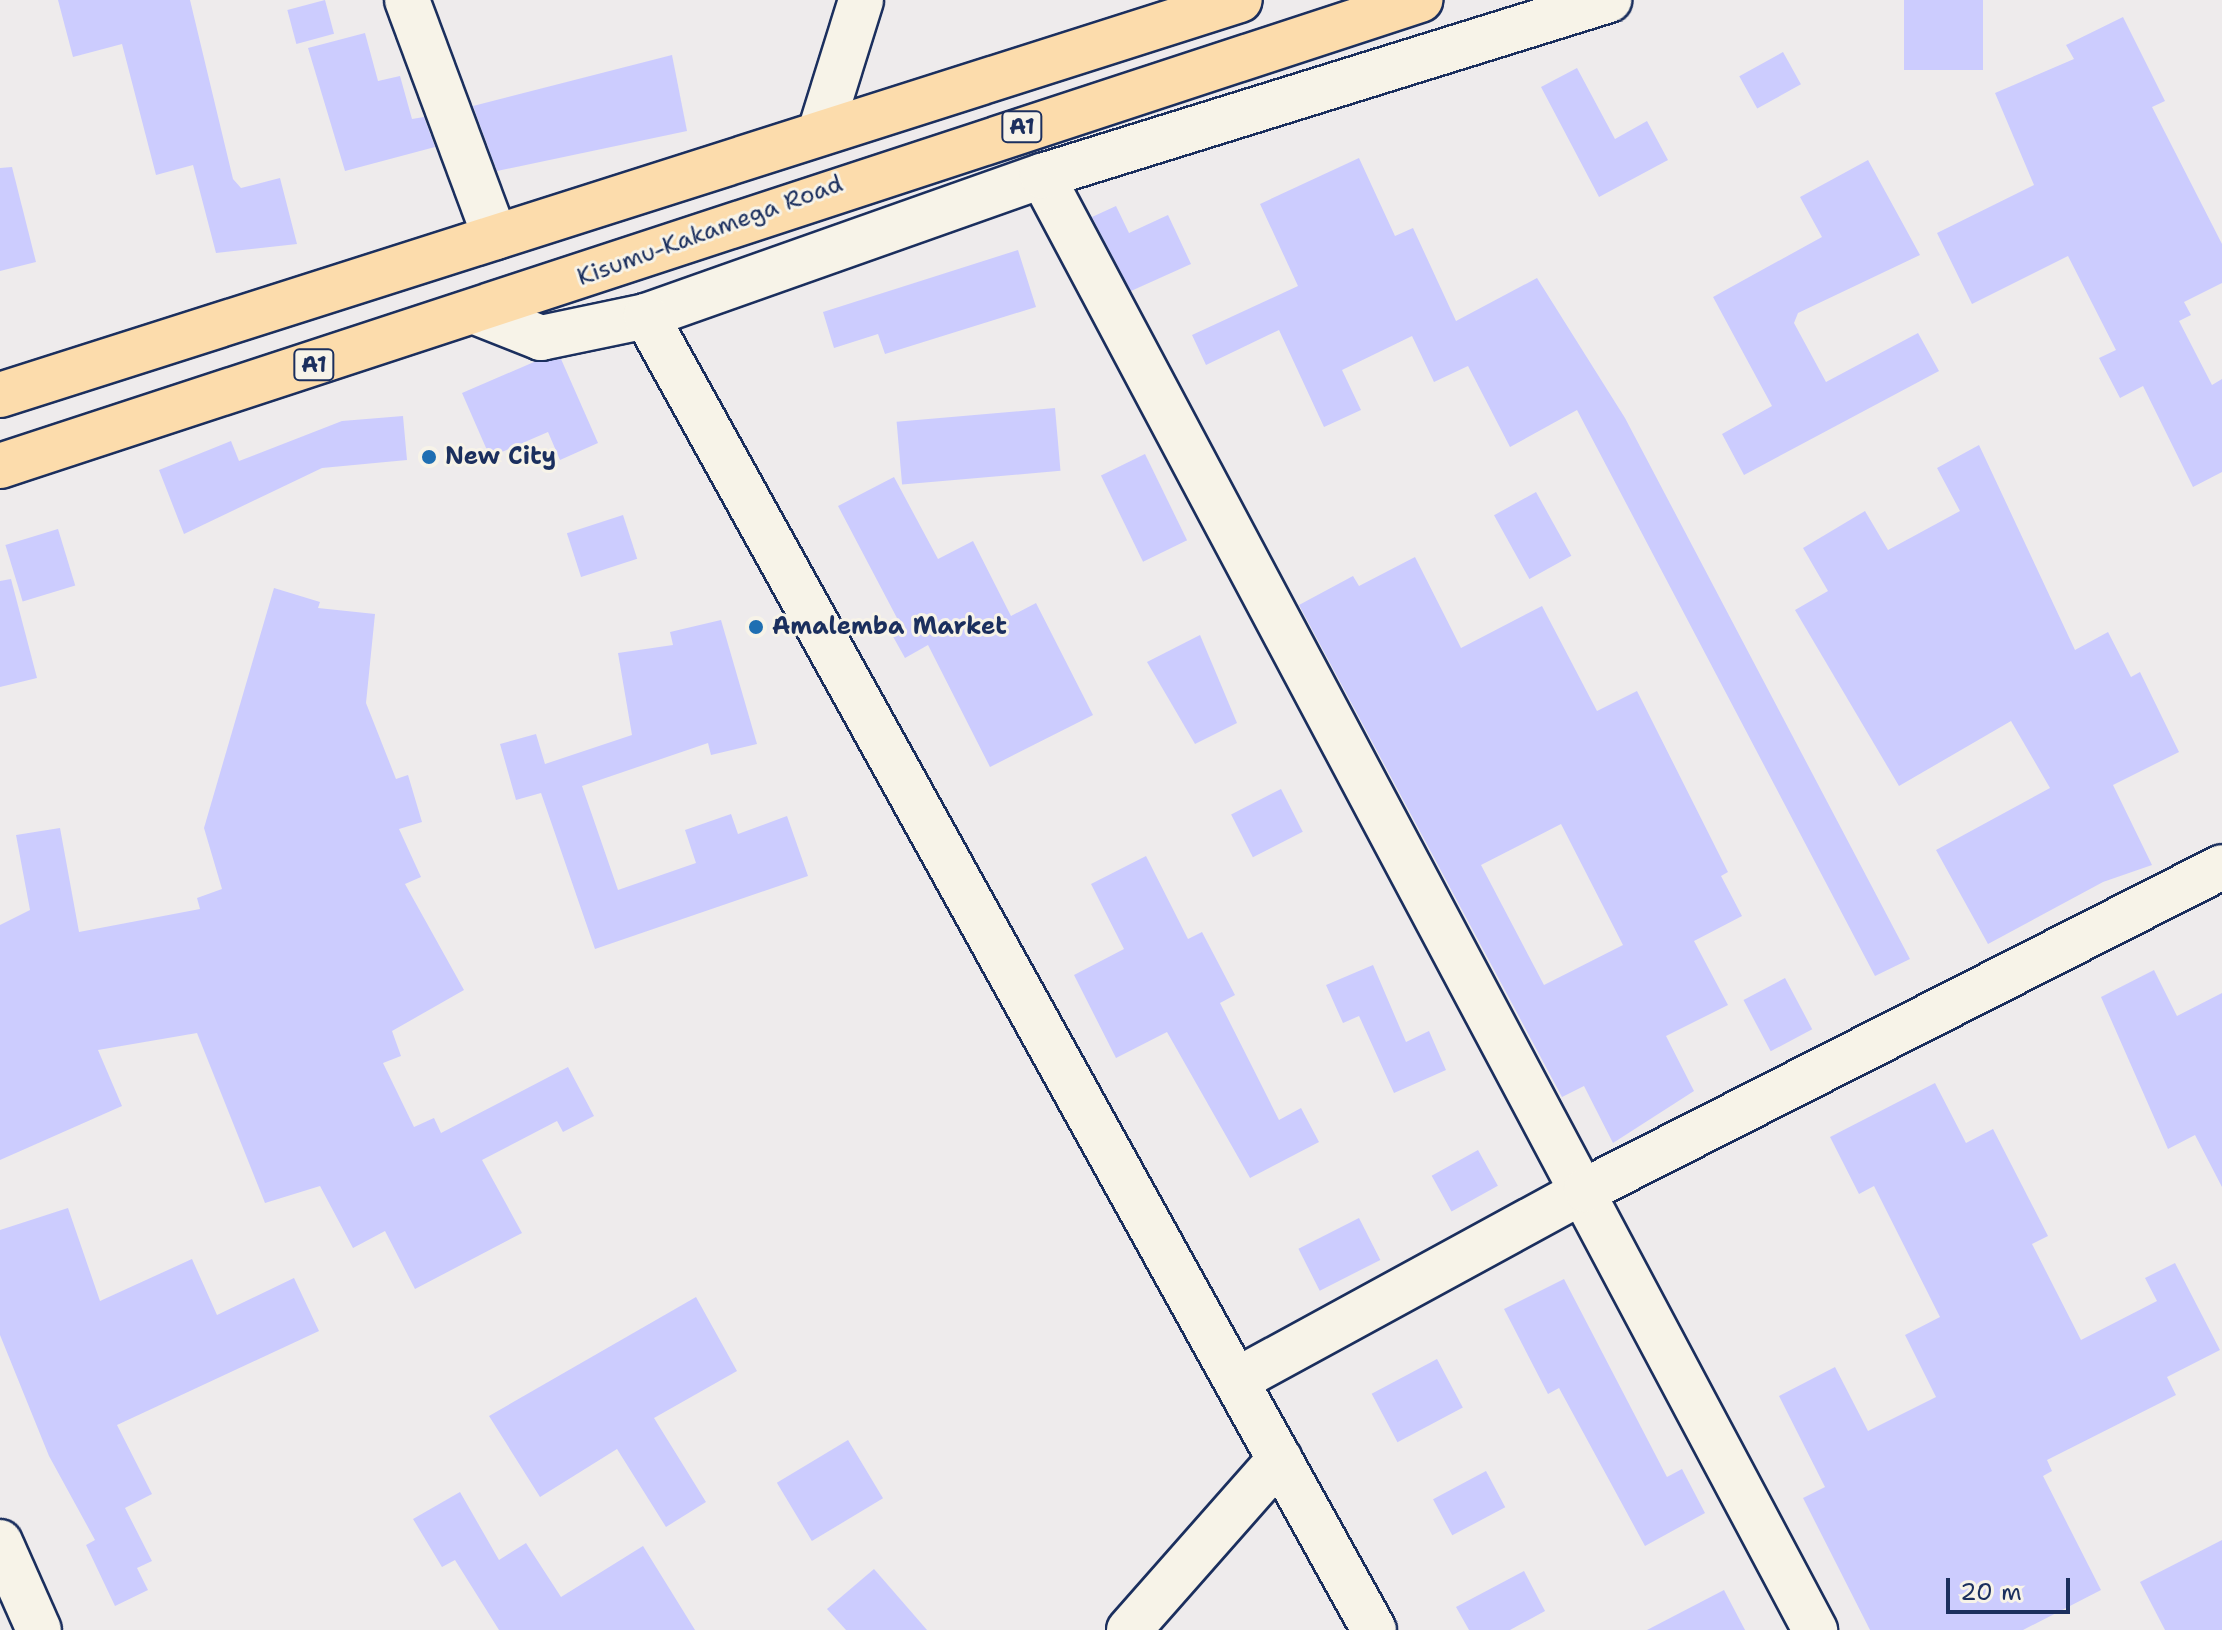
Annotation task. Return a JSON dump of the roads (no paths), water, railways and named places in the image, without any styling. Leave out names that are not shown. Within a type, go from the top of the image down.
[{"type":"highway","name":"A1","points":[[0,395],[1240,0]]},
{"type":"highway","name":"Kisumu-Kakamega Road","points":[[0,466],[478,313],[853,180],[1420,0]]},
{"type":"street","points":[[407,0],[495,237]]},
{"type":"street","points":[[820,132],[861,0]]},
{"type":"street","points":[[478,313],[541,338],[646,316],[1042,176],[1609,0]]},
{"type":"street","points":[[1042,176],[1586,1190],[1815,1630]]},
{"type":"street","points":[[646,316],[1374,1630]]},
{"type":"street","points":[[1237,1380],[1586,1190],[2222,867]]},
{"type":"street","points":[[1129,1630],[1280,1459]]},
{"type":"street","points":[[0,1542],[39,1630]]},
{"type":"place","name":"New City","points":[[429,457]]},
{"type":"place","name":"Amalemba Market","points":[[756,627]]}]
